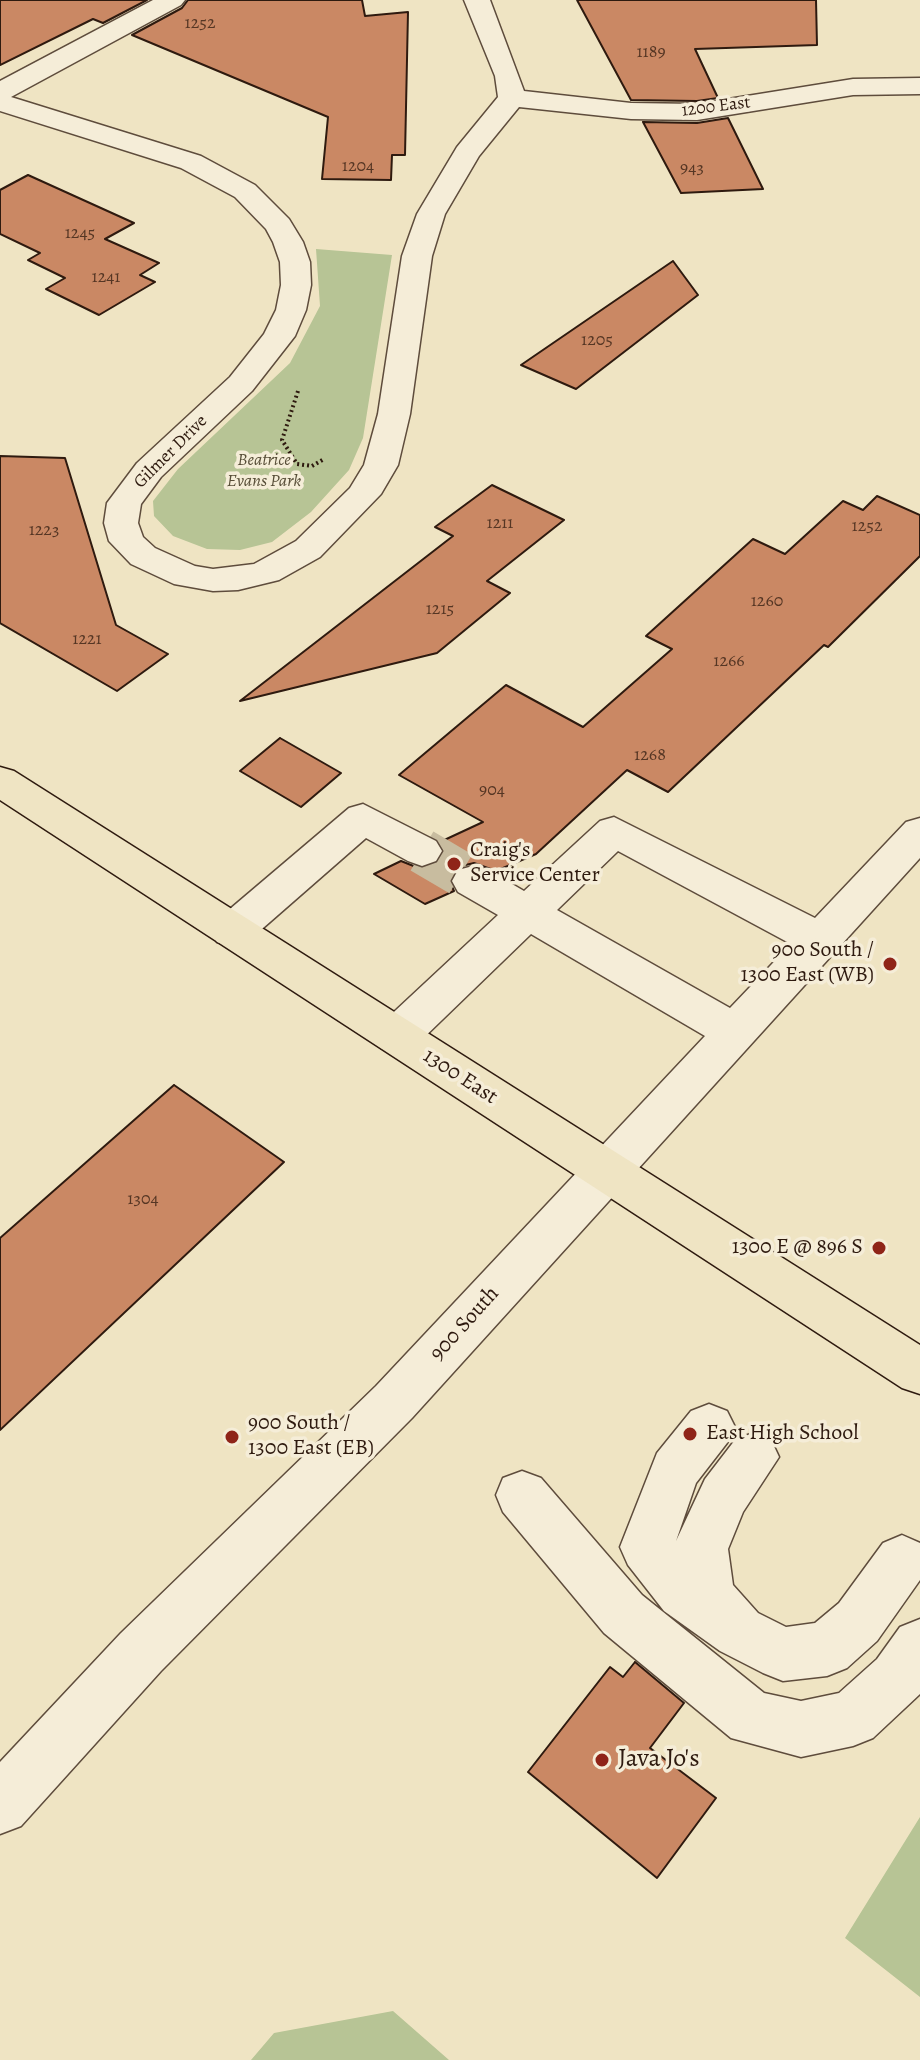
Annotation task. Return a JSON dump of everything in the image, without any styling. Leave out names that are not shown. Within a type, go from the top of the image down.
[{"type":"main road","name":"1300 East","points":[[0,781],[920,1372]]},
{"type":"street","points":[[0,92],[172,0]]},
{"type":"street","points":[[477,0],[508,76],[512,98]]},
{"type":"street","name":"1200 East","points":[[512,98],[631,111],[697,112],[853,87],[920,86]]},
{"type":"street","name":"Gilmer Drive","points":[[0,102],[191,162],[245,191],[279,225],[288,242],[295,262],[296,285],[279,336],[241,384],[149,470],[124,503],[121,523],[127,541],[143,556],[187,576],[213,580],[238,579],[288,563],[328,534],[364,494],[381,465],[389,437],[417,256],[431,214],[467,153],[512,98]]},
{"type":"street","points":[[232,931],[363,818],[422,851]]},
{"type":"street","points":[[397,1036],[614,831],[820,940]]},
{"type":"street","name":"900 South","points":[[0,1805],[141,1652],[394,1402],[920,832]]},
{"type":"street","points":[[473,881],[735,1032]]},
{"type":"street","points":[[709,1427],[675,1470],[647,1547],[683,1593],[739,1632],[783,1654],[827,1649],[858,1622],[902,1561]]},
{"type":"street","points":[[739,1632],[708,1596],[701,1549],[724,1496],[753,1457]]},
{"type":"street","points":[[522,1495],[623,1614],[751,1718],[801,1729],[853,1718],[897,1679],[920,1646]]},
{"type":"path","points":[[296,383],[298,394],[282,440],[289,452],[297,464],[312,466],[337,451]]},
{"type":"green space","name":"Beatrice Evans Park","points":[[316,249],[392,255],[363,438],[349,470],[311,512],[272,542],[240,550],[207,549],[173,536],[154,516],[153,501],[178,469],[290,363],[320,306]]},
{"type":"green space","points":[[920,1817],[920,1997],[845,1938]]},
{"type":"green space","points":[[393,2011],[449,2060],[251,2060],[274,2033]]},
{"type":"building","points":[[0,0],[147,0],[103,23],[93,19],[0,65]]},
{"type":"building","points":[[188,0],[362,0],[365,16],[408,12],[405,155],[392,155],[391,180],[322,179],[328,117],[132,35],[182,8]]},
{"type":"building","points":[[577,0],[816,0],[817,45],[695,49],[718,98],[697,101],[631,100]]},
{"type":"building","points":[[728,118],[763,189],[681,193],[643,122],[697,123]]},
{"type":"building","points":[[28,175],[134,223],[105,239],[159,263],[140,275],[155,282],[99,315],[46,289],[65,278],[28,260],[40,253],[0,234],[0,190]]},
{"type":"building","points":[[673,261],[698,295],[576,389],[521,365]]},
{"type":"building","points":[[0,456],[65,458],[116,625],[168,654],[117,691],[0,623]]},
{"type":"building","points":[[492,485],[564,520],[487,581],[510,593],[437,653],[240,701],[453,536],[435,527]]},
{"type":"building","points":[[877,496],[920,515],[920,556],[828,647],[824,645],[668,792],[627,770],[536,854],[496,871],[474,863],[457,867],[449,880],[454,891],[425,904],[374,874],[401,861],[421,869],[437,864],[445,853],[440,842],[483,822],[399,775],[506,685],[583,727],[672,649],[646,636],[753,539],[785,554],[843,501],[863,510]]},
{"type":"building","points":[[280,738],[341,773],[301,807],[240,771]]},
{"type":"building","points":[[174,1085],[284,1162],[0,1430],[0,1238]]},
{"type":"building","name":"Java Jo's","points":[[635,1662],[684,1703],[650,1748],[716,1798],[657,1878],[528,1772],[610,1667],[623,1677]]},
{"type":"tunnel","points":[[422,851],[473,881]]},
{"type":"place","name":"Craig's Service Center","points":[[454,864]]},
{"type":"place","name":"900 South / 1300 East (WB)","points":[[890,964]]},
{"type":"place","name":"1300 E @ 896 S","points":[[879,1248]]},
{"type":"place","name":"East High School","points":[[690,1434]]},
{"type":"place","name":"900 South / 1300 East (EB)","points":[[232,1437]]},
{"type":"place","name":"Java Jo's","points":[[602,1760]]}]
